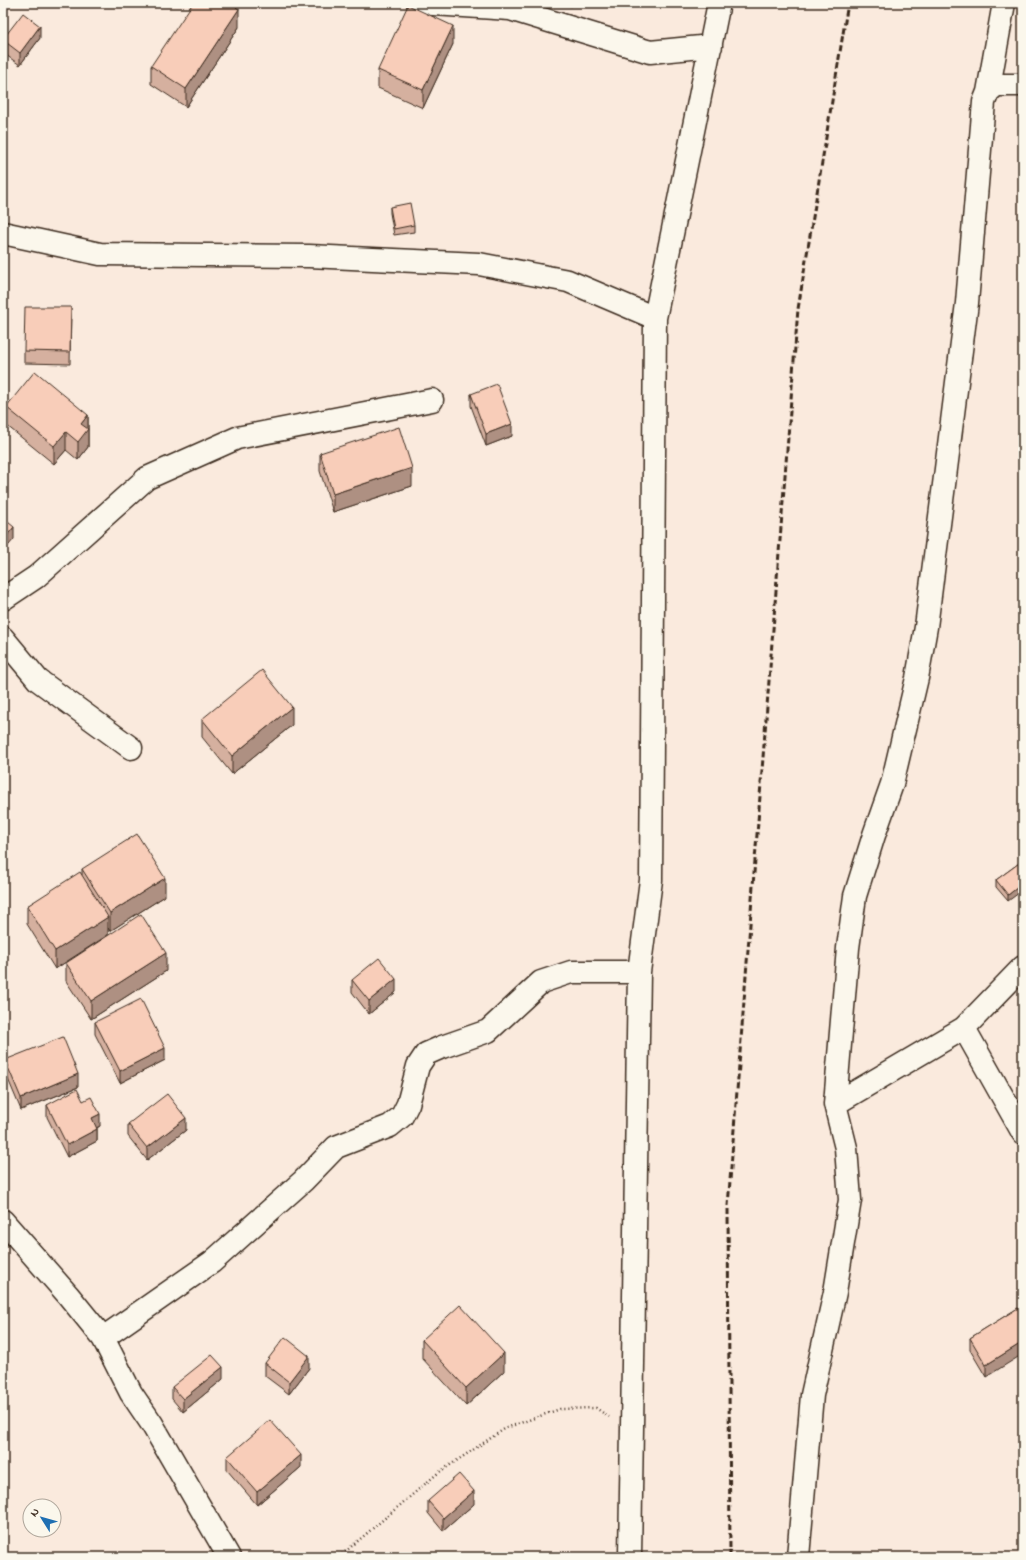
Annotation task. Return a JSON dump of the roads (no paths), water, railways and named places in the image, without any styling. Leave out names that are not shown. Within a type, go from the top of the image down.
[{"type":"street","points":[[418,3],[510,9],[650,52],[712,46]]},
{"type":"street","points":[[630,1557],[639,972],[651,880],[655,318],[712,46],[719,3]]},
{"type":"street","points":[[798,1557],[812,1394],[835,1292],[850,1200],[846,1148],[835,1104],[848,948],[855,896],[892,784],[917,678],[926,627],[967,303],[984,102],[988,92],[1004,3]]},
{"type":"street","points":[[988,92],[996,85],[1023,85]]},
{"type":"street","points":[[3,233],[100,254],[309,256],[479,264],[568,281],[655,318]]},
{"type":"street","points":[[3,599],[36,578],[147,478],[238,438],[432,400]]},
{"type":"street","points":[[3,638],[38,680],[131,748]]},
{"type":"street","points":[[835,1104],[964,1028],[1023,967]]},
{"type":"street","points":[[103,1338],[212,1262],[303,1181],[336,1147],[390,1126],[402,1116],[408,1104],[418,1066],[426,1054],[442,1047],[478,1036],[488,1031],[541,982],[571,972],[639,972]]},
{"type":"street","points":[[964,1028],[1023,1133]]},
{"type":"street","points":[[3,1221],[68,1295],[103,1338],[131,1393],[152,1424],[229,1557]]},
{"type":"railway","points":[[730,1557],[728,1206],[798,309],[848,3]]}]
